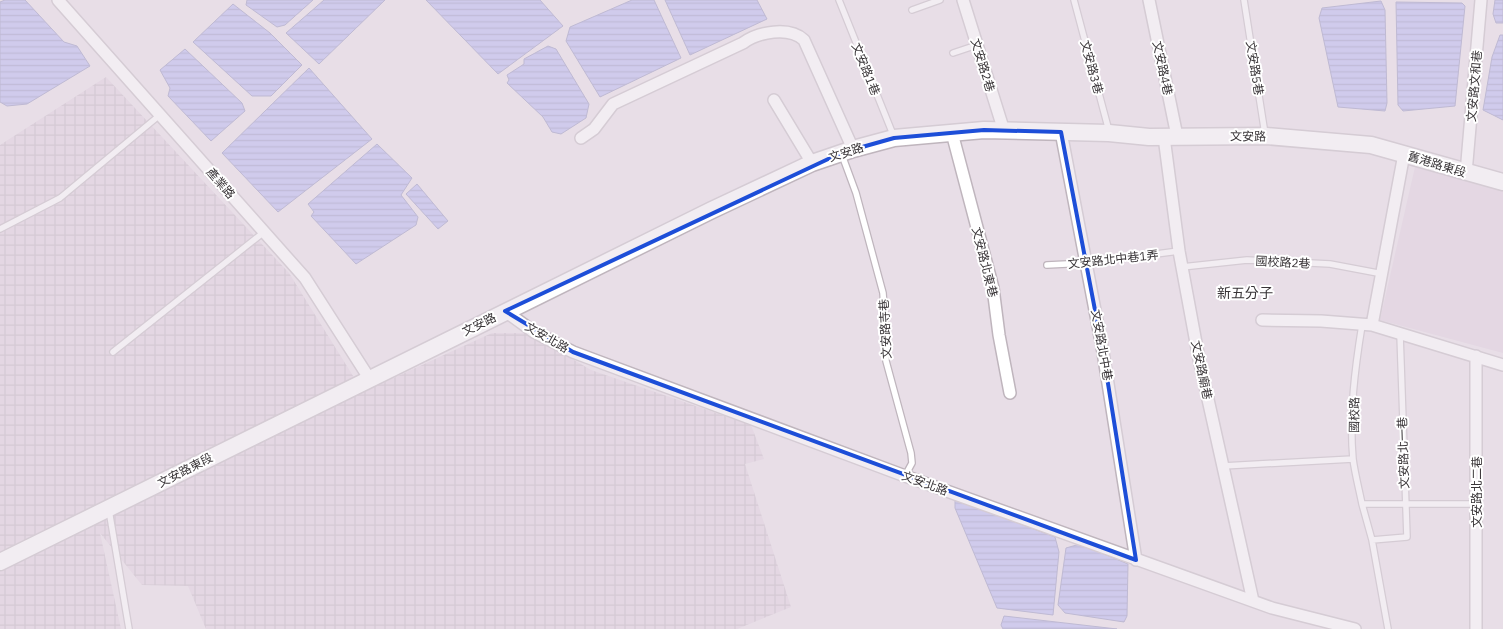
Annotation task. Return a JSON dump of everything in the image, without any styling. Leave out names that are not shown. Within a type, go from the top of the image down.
[{"type":"street","name":"產業路","points":[[58,0],[305,278],[369,378]]},
{"type":"street","name":"文安路2巷","points":[[963,0],[1004,131]]},
{"type":"street","name":"文安路4巷","points":[[1149,0],[1171,136]]},
{"type":"street","name":"文安路文和巷","points":[[1466,173],[1481,0]]},
{"type":"street","points":[[580,138],[594,129],[614,104],[751,38],[768,33],[793,33],[804,40],[847,151]]},
{"type":"street","points":[[774,100],[812,163]]},
{"type":"street","name":"文安路","points":[[369,378],[812,163],[894,138],[1004,131],[1171,136],[1266,136],[1371,145]]},
{"type":"street","name":"文安路北中巷","points":[[1062,132],[1087,263],[1136,560]]},
{"type":"street","name":"文安路北東巷","points":[[952,133],[993,288],[999,335],[1010,393]]},
{"type":"street","name":"文安路廟巷","points":[[1171,136],[1179,251],[1253,601]]},
{"type":"street","name":"舊港路東段","points":[[1371,145],[1503,182]]},
{"type":"street","name":"國校路","points":[[1367,325],[1383,274],[1404,154]]},
{"type":"street","name":"文安北路","points":[[505,311],[534,332],[573,352],[1136,560],[1272,608],[1355,629]]},
{"type":"street","points":[[1262,320],[1321,321],[1367,325],[1503,365]]},
{"type":"street","name":"文安路北二巷","points":[[1476,356],[1476,629]]},
{"type":"street","name":"文安路東段","points":[[0,562],[369,378]]},
{"type":"lane","name":"文安路1巷","points":[[839,0],[894,138]]},
{"type":"lane","points":[[912,10],[940,0]]},
{"type":"lane","name":"文安路3巷","points":[[1074,0],[1109,133]]},
{"type":"lane","name":"文安路5巷","points":[[1244,0],[1266,136]]},
{"type":"lane","points":[[953,53],[977,45]]},
{"type":"lane","points":[[0,229],[60,198],[160,114]]},
{"type":"lane","name":"文安路寺巷","points":[[847,151],[856,193],[883,293],[886,312],[886,361],[911,453],[912,463],[905,476]]},
{"type":"lane","points":[[113,352],[264,232]]},
{"type":"lane","name":"文安路北中巷1弄","points":[[1047,265],[1087,263],[1179,251]]},
{"type":"lane","name":"國校路2巷","points":[[1182,267],[1247,260],[1330,264],[1383,274]]},
{"type":"lane","name":"國校路","points":[[1367,325],[1354,391],[1353,459],[1362,504],[1372,540],[1388,629]]},
{"type":"lane","name":"文安路北一巷","points":[[1372,540],[1407,537],[1400,334]]},
{"type":"lane","points":[[1223,466],[1353,459]]},
{"type":"lane","points":[[1362,504],[1477,504]]},
{"type":"lane","points":[[109,508],[129,629]]},
{"type":"highlighted area","points":[[984,130],[1061,132],[1103,352],[1136,560],[573,352],[505,311],[841,153],[894,138]]},
{"type":"shaded area","points":[[106,77],[289,273],[363,392],[492,333],[528,333],[591,370],[751,425],[764,459],[745,464],[791,607],[737,629],[206,629],[188,586],[142,585],[100,533],[121,629],[0,629],[0,145]]},
{"type":"shaded area","points":[[1415,167],[1503,191],[1503,353],[1380,320]]},
{"type":"water","points":[[5,0],[25,0],[64,42],[77,46],[90,66],[27,104],[7,106],[0,102],[0,2]]},
{"type":"water","points":[[247,0],[313,0],[285,25],[277,27],[246,5]]},
{"type":"water","points":[[324,0],[385,0],[319,64],[286,33]]},
{"type":"water","points":[[426,0],[540,0],[563,26],[498,74]]},
{"type":"water","points":[[632,0],[654,0],[681,58],[600,97],[566,41],[570,27]]},
{"type":"water","points":[[665,0],[757,0],[767,19],[690,55]]},
{"type":"water","points":[[1495,0],[1503,0],[1503,23],[1496,23],[1493,14]]},
{"type":"water","points":[[1381,1],[1385,10],[1387,103],[1385,111],[1338,107],[1319,18],[1322,8]]},
{"type":"water","points":[[1396,2],[1462,3],[1465,6],[1455,106],[1403,111],[1398,105]]},
{"type":"water","points":[[233,4],[270,33],[302,65],[271,96],[252,96],[193,42]]},
{"type":"water","points":[[1500,35],[1503,35],[1503,120],[1483,110],[1492,57]]},
{"type":"water","points":[[548,46],[556,49],[589,104],[586,118],[561,134],[552,132],[543,117],[507,83],[509,80],[507,75],[524,64],[524,59]]},
{"type":"water","points":[[185,49],[242,103],[245,111],[211,141],[168,96],[170,88],[160,70]]},
{"type":"water","points":[[309,68],[372,139],[278,212],[222,153]]},
{"type":"water","points":[[377,144],[412,178],[401,195],[418,217],[416,225],[356,264],[311,216],[314,212],[308,204]]},
{"type":"water","points":[[417,184],[448,221],[438,229],[406,194]]},
{"type":"water","points":[[955,499],[1055,537],[1059,552],[1053,615],[997,608],[955,508]]},
{"type":"water","points":[[1080,544],[1128,564],[1127,616],[1124,622],[1065,613],[1058,605],[1066,548]]},
{"type":"water","points":[[1004,616],[1117,629],[1003,629],[1001,625]]},
{"type":"district","name":"新五分子","points":[[1245,293]]}]
